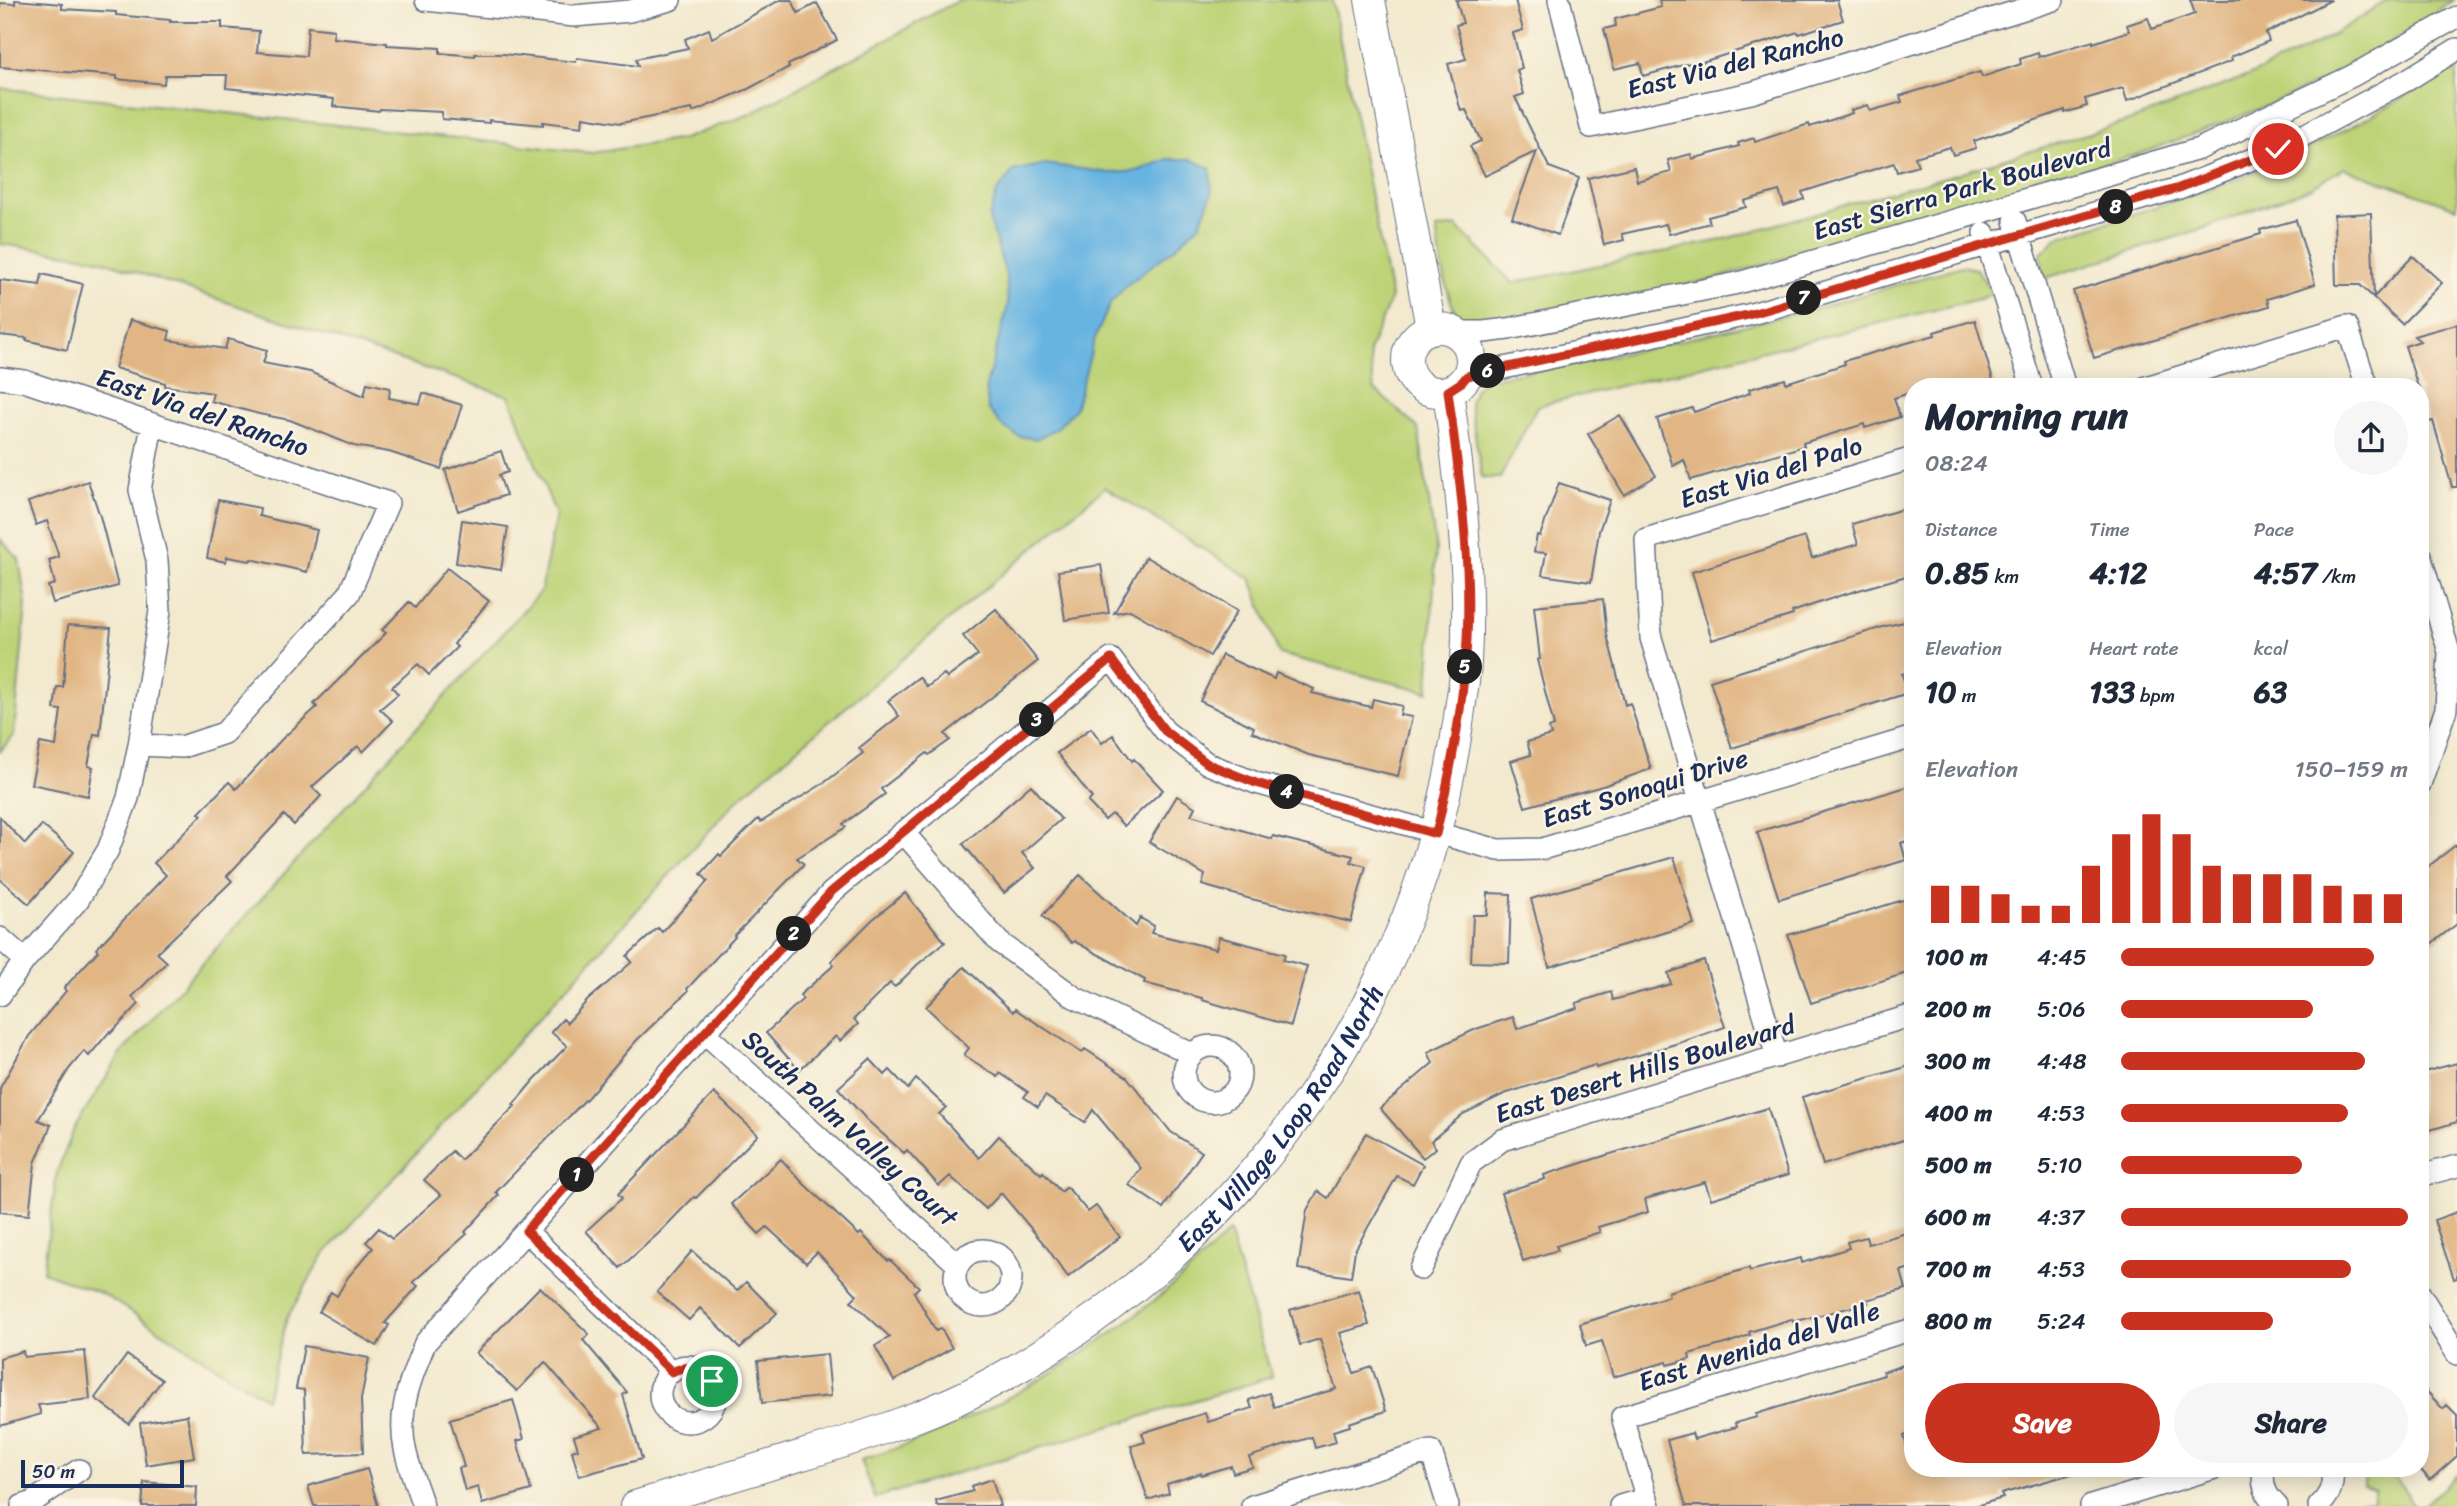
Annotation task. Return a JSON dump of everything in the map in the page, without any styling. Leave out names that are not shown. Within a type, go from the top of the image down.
[{"type":"street","points":[[426,0],[574,16],[630,11],[670,0]]},
{"type":"street","points":[[1370,0],[1443,330]]},
{"type":"street","name":"East Via del Rancho","points":[[1559,0],[1591,127],[1751,93],[2053,0]]},
{"type":"street","name":"East Sierra Park Boulevard","points":[[1443,330],[1484,332],[1508,329],[1738,283],[2199,149],[2352,76],[2457,17]]},
{"type":"street","points":[[1457,383],[1471,356],[1463,338],[1443,330],[1414,339],[1409,348],[1408,368],[1419,385],[1427,390],[1457,383],[1748,315],[2179,188],[2278,149],[2457,49]]},
{"type":"street","points":[[2010,205],[2061,378]]},
{"type":"street","points":[[1979,214],[2029,378]]},
{"type":"street","points":[[2176,378],[2347,326],[2364,378]]},
{"type":"street","name":"East Via del Rancho","points":[[0,378],[23,381],[388,503],[349,594],[224,733],[182,747],[139,745]]},
{"type":"street","name":"East Village Loop Road North","points":[[635,1506],[892,1428],[999,1379],[1066,1339],[1137,1286],[1187,1244],[1241,1187],[1303,1110],[1354,1030],[1403,931],[1436,834],[1454,755],[1466,665],[1467,568],[1459,475],[1457,383]]},
{"type":"street","points":[[0,995],[25,960],[78,900],[107,850],[128,798],[160,611],[157,561],[140,490],[152,425]]},
{"type":"street","name":"East Via del Palo","points":[[1700,801],[1651,638],[1646,539],[1904,461]]},
{"type":"street","points":[[2429,594],[2449,652],[2446,709],[2429,758]]},
{"type":"street","name":"East Sonoqui Drive","points":[[904,832],[1111,659],[1165,731],[1208,764],[1256,783],[1498,850],[1542,849],[1904,740]]},
{"type":"street","points":[[1700,801],[1777,1057]]},
{"type":"street","points":[[423,1506],[405,1448],[402,1421],[413,1372],[425,1343],[831,892],[904,832],[999,942],[1074,997],[1192,1054]]},
{"type":"street","points":[[0,939],[25,960]]},
{"type":"street","name":"East Desert Hills Boulevard","points":[[1421,1269],[1471,1163],[1502,1140],[1904,1019]]},
{"type":"street","name":"South Palm Valley Court","points":[[705,1033],[958,1265]]},
{"type":"street","points":[[2429,1174],[2457,1166]]},
{"type":"street","points":[[526,1231],[672,1372]]},
{"type":"street","points":[[2429,1309],[2457,1354]]},
{"type":"street","name":"East Avenida del Valle","points":[[1648,1502],[1622,1417],[1904,1332]]},
{"type":"street","points":[[1252,1506],[1431,1451],[1448,1506]]},
{"type":"street","points":[[22,1506],[79,1471]]},
{"type":"street","points":[[2091,1506],[2186,1477]]},
{"type":"street","points":[[2264,1477],[2264,1486],[2268,1496],[2277,1506]]},
{"type":"street","points":[[2319,1506],[2332,1488],[2331,1477]]},
{"type":"street","points":[[1620,1506],[1648,1502]]},
{"type":"green space","points":[[959,0],[1332,0],[1391,297],[1369,352],[1374,389],[1418,428],[1436,549],[1428,692],[1279,654],[1251,579],[1105,487],[738,799],[323,1256],[287,1318],[266,1399],[103,1294],[43,1272],[57,1172],[74,1129],[123,1051],[541,591],[556,515],[509,396],[94,258],[0,244],[0,88],[592,153],[683,139],[750,114]]},
{"type":"green space","points":[[2388,0],[2454,0],[2378,50],[2321,81],[2232,120],[2142,153],[1711,280],[1482,325],[1469,322],[1458,315],[1450,299],[1436,229],[1456,226],[1513,283],[1721,240],[1956,174],[2129,121],[2248,76],[2321,42]]},
{"type":"green space","points":[[2457,65],[2457,208],[2344,168],[2310,188],[2205,228],[2043,279],[2041,254],[2057,238],[2255,172],[2372,115]]},
{"type":"green space","points":[[1962,266],[1976,269],[1993,293],[1979,299],[1537,406],[1500,478],[1482,478],[1470,403],[1475,388],[1487,379],[1636,351],[1814,309]]},
{"type":"green space","points":[[0,539],[19,559],[26,604],[14,735],[0,751]]},
{"type":"green space","points":[[1229,1232],[1272,1377],[875,1498],[861,1460],[946,1428],[1029,1386],[1069,1362],[1144,1309],[1186,1274]]},
{"type":"green space","points":[[2457,1474],[2457,1506],[2423,1506],[2427,1503]]},
{"type":"green space","points":[[2366,1477],[2394,1477],[2415,1506],[2354,1506],[2359,1501],[2372,1502],[2376,1491],[2363,1486]]},
{"type":"water","points":[[1168,159],[1190,159],[1210,168],[1212,193],[1200,224],[1176,247],[1127,285],[1111,302],[1095,338],[1075,409],[1057,428],[1036,439],[1018,436],[1001,425],[988,408],[986,386],[1008,305],[1006,276],[989,218],[997,192],[1013,171],[1045,164],[1111,173],[1137,171]]},
{"type":"building","points":[[15,0],[62,4],[62,9],[116,12],[116,15],[171,20],[170,22],[222,22],[222,28],[259,31],[257,52],[306,56],[308,27],[334,30],[333,38],[440,48],[440,53],[475,56],[503,54],[576,62],[577,58],[638,66],[636,59],[688,48],[685,39],[709,29],[712,38],[780,0],[792,0],[798,13],[817,3],[837,40],[748,89],[693,112],[692,109],[621,123],[583,117],[582,127],[543,122],[543,125],[489,120],[489,123],[442,119],[442,112],[379,111],[333,106],[334,99],[226,88],[227,75],[165,75],[164,84],[117,79],[117,76],[0,67],[0,3],[15,4]]},
{"type":"building","points":[[1456,0],[1515,0],[1523,30],[1513,33],[1522,68],[1517,70],[1524,94],[1515,97],[1549,167],[1579,178],[1558,235],[1512,218],[1537,151],[1485,176],[1470,146],[1481,141],[1466,110],[1461,111],[1448,64],[1466,59],[1456,25],[1463,23]]},
{"type":"building","points":[[1659,0],[1837,0],[1843,20],[1699,63],[1698,61],[1643,76],[1640,63],[1614,69],[1604,29],[1616,26],[1615,19],[1661,7]]},
{"type":"building","points":[[2190,0],[2331,0],[2266,33],[2269,41],[2231,57],[2232,61],[2127,101],[2123,88],[2085,99],[2087,106],[2065,113],[2065,110],[1974,141],[1976,148],[1953,155],[1950,147],[1915,157],[1918,166],[1897,172],[1894,163],[1802,192],[1804,199],[1784,206],[1779,191],[1744,201],[1746,207],[1708,217],[1710,223],[1669,234],[1666,224],[1622,234],[1624,240],[1604,245],[1588,178],[1634,167],[1637,181],[1671,172],[1668,160],[1691,154],[1692,159],[1739,146],[1738,143],[1754,138],[1755,142],[1809,124],[1810,127],[1868,105],[1870,111],[1902,102],[1900,96],[1980,72],[1982,77],[2021,64],[2020,59],[2038,53],[2039,57],[2093,43],[2129,31],[2127,25],[2148,18],[2152,29],[2195,14]]},
{"type":"building","points":[[2371,213],[2374,297],[2413,256],[2442,283],[2402,324],[2360,285],[2336,285],[2334,215]]},
{"type":"building","points":[[2296,220],[2315,284],[2267,299],[2269,306],[2094,358],[2073,291],[2261,234],[2260,230]]},
{"type":"building","points":[[42,274],[83,284],[67,350],[26,340],[27,338],[0,335],[0,280],[40,285]]},
{"type":"building","points":[[130,320],[170,331],[168,340],[225,349],[228,339],[267,350],[263,363],[310,372],[364,396],[367,383],[390,388],[389,398],[420,404],[423,393],[462,405],[441,469],[389,452],[354,446],[290,420],[211,401],[213,393],[165,386],[165,383],[115,368]]},
{"type":"building","points":[[1975,320],[1992,378],[1904,378],[1904,395],[1894,398],[1900,417],[1865,428],[1864,424],[1803,443],[1804,446],[1691,480],[1684,460],[1673,466],[1657,419],[1692,408],[1694,412],[1750,393],[1749,389],[1785,379],[1786,383],[1845,364],[1844,361],[1935,335],[1934,332]]},
{"type":"building","points":[[2457,324],[2457,487],[2452,487],[2433,421],[2429,422],[2429,378],[2415,378],[2405,346],[2420,341],[2414,336]]},
{"type":"building","points":[[1620,415],[1656,476],[1624,495],[1588,434]]},
{"type":"building","points":[[501,451],[508,472],[499,475],[506,495],[458,511],[445,470]]},
{"type":"building","points":[[88,481],[118,586],[53,603],[48,586],[55,584],[49,560],[59,557],[47,521],[36,525],[28,502]]},
{"type":"building","points":[[1559,483],[1610,500],[1599,531],[1591,582],[1542,575],[1546,553],[1534,552],[1537,535],[1540,536]]},
{"type":"building","points":[[218,500],[260,508],[259,516],[317,530],[307,572],[251,559],[227,557],[226,562],[207,558]]},
{"type":"building","points":[[1904,509],[1904,577],[1712,640],[1692,572],[1805,537],[1812,558],[1858,544],[1852,524]]},
{"type":"building","points":[[462,520],[508,527],[501,570],[456,563]]},
{"type":"building","points":[[1146,557],[1237,611],[1210,656],[1130,610],[1114,613]]},
{"type":"building","points":[[1101,565],[1109,613],[1065,620],[1058,571]]},
{"type":"building","points":[[447,568],[489,601],[454,644],[457,647],[429,675],[418,664],[392,687],[398,694],[380,709],[393,721],[363,752],[358,746],[312,787],[321,796],[294,825],[284,815],[227,876],[232,881],[157,953],[167,962],[132,997],[139,1004],[111,1033],[110,1031],[89,1056],[84,1051],[69,1069],[38,1120],[51,1125],[35,1163],[29,1215],[0,1212],[0,1088],[29,1036],[66,991],[64,988],[98,951],[96,949],[166,875],[154,863],[202,815],[199,813],[229,782],[236,789],[282,739],[317,707],[314,704],[386,633],[382,630],[409,602],[415,608]]},
{"type":"building","points":[[1603,599],[1607,635],[1625,705],[1630,703],[1651,769],[1603,786],[1525,807],[1511,761],[1531,755],[1527,742],[1551,735],[1549,728],[1554,726],[1537,660],[1540,659],[1534,606]]},
{"type":"building","points":[[996,609],[1038,661],[945,734],[950,740],[929,755],[927,753],[881,789],[885,794],[843,824],[846,827],[797,858],[804,864],[734,936],[688,991],[636,1041],[588,1097],[496,1192],[499,1195],[465,1232],[467,1234],[413,1282],[418,1286],[385,1323],[389,1325],[377,1346],[319,1312],[331,1292],[337,1296],[348,1277],[373,1248],[366,1242],[379,1228],[392,1239],[441,1195],[424,1180],[452,1151],[461,1160],[515,1106],[513,1105],[533,1081],[567,1046],[551,1032],[563,1019],[567,1023],[588,1000],[632,962],[627,956],[658,928],[662,932],[708,881],[701,874],[719,854],[721,856],[758,819],[761,822],[824,783],[863,753],[859,748],[899,716],[888,701],[919,677],[927,687],[944,674],[947,678],[978,655],[963,636]]},
{"type":"building","points":[[1904,622],[1904,694],[1732,748],[1710,681]]},
{"type":"building","points":[[68,625],[111,628],[100,735],[94,734],[88,766],[93,767],[88,796],[31,784],[40,743],[56,746],[61,710],[54,709],[57,687],[63,687]]},
{"type":"building","points":[[1222,655],[1274,679],[1276,673],[1314,689],[1312,693],[1371,707],[1373,699],[1402,706],[1400,715],[1412,717],[1398,776],[1309,755],[1252,732],[1254,727],[1200,701]]},
{"type":"building","points":[[1091,728],[1102,743],[1113,735],[1132,761],[1134,759],[1163,790],[1124,826],[1112,814],[1105,820],[1088,802],[1092,798],[1057,753]]},
{"type":"building","points":[[1031,785],[1061,819],[1022,853],[1035,868],[1004,893],[963,844]]},
{"type":"building","points":[[1904,788],[1904,842],[1901,843],[1904,861],[1779,899],[1757,832]]},
{"type":"building","points":[[1177,796],[1195,807],[1191,815],[1272,839],[1273,836],[1353,856],[1351,862],[1366,866],[1351,922],[1202,885],[1205,875],[1149,842]]},
{"type":"building","points":[[0,817],[25,844],[42,825],[74,852],[29,904],[0,879]]},
{"type":"building","points":[[2457,844],[2457,924],[2429,945],[2429,866]]},
{"type":"building","points":[[1674,857],[1694,924],[1549,967],[1531,899]]},
{"type":"building","points":[[1080,875],[1136,926],[1140,918],[1154,926],[1151,933],[1216,949],[1219,937],[1285,954],[1283,960],[1307,966],[1291,1026],[1144,983],[1145,980],[1074,941],[1072,943],[1042,916]]},
{"type":"building","points":[[905,893],[945,942],[895,987],[890,983],[854,1019],[858,1024],[840,1041],[836,1036],[799,1070],[766,1033],[803,999],[800,995],[834,965],[831,961],[872,920]]},
{"type":"building","points":[[1488,893],[1511,894],[1509,963],[1471,962],[1473,915],[1487,915]]},
{"type":"building","points":[[1904,900],[1904,974],[1811,1003],[1788,935]]},
{"type":"building","points":[[1704,961],[1725,1027],[1504,1094],[1463,1114],[1431,1141],[1436,1148],[1423,1158],[1380,1108],[1433,1063],[1428,1052],[1476,1029],[1513,1017],[1517,1029],[1577,1008],[1576,1003],[1611,992],[1613,1000],[1671,984],[1668,973]]},
{"type":"building","points":[[964,967],[1013,1012],[1015,1009],[1082,1053],[1085,1049],[1127,1077],[1171,1132],[1202,1152],[1163,1208],[1129,1185],[1141,1168],[1093,1110],[1085,1122],[1045,1096],[1038,1107],[1024,1097],[1028,1092],[1000,1073],[998,1077],[964,1055],[969,1048],[926,1007]]},
{"type":"building","points":[[870,1059],[885,1075],[890,1070],[908,1089],[916,1079],[946,1107],[939,1114],[979,1158],[999,1136],[1041,1174],[1043,1172],[1061,1192],[1067,1187],[1088,1212],[1096,1206],[1120,1237],[1068,1277],[1001,1193],[986,1209],[950,1176],[939,1186],[907,1150],[904,1153],[867,1120],[838,1088]]},
{"type":"building","points":[[2457,1063],[2457,1122],[2429,1130],[2429,1071]]},
{"type":"building","points":[[1904,1068],[1904,1140],[1823,1165],[1802,1097]]},
{"type":"building","points":[[714,1093],[758,1135],[696,1198],[620,1268],[586,1231],[622,1198],[618,1194]]},
{"type":"building","points":[[1768,1108],[1788,1175],[1711,1199],[1705,1182],[1645,1199],[1648,1212],[1598,1227],[1600,1232],[1556,1246],[1558,1250],[1523,1261],[1501,1193],[1545,1179],[1544,1175]]},
{"type":"building","points":[[1366,1133],[1423,1165],[1413,1184],[1397,1176],[1355,1250],[1351,1277],[1298,1269],[1307,1210],[1318,1191],[1328,1198]]},
{"type":"building","points":[[781,1159],[804,1184],[919,1287],[914,1292],[936,1331],[941,1328],[952,1348],[894,1381],[875,1346],[890,1337],[851,1301],[857,1295],[817,1252],[806,1263],[767,1227],[759,1234],[731,1204]]},
{"type":"building","points":[[2457,1212],[2457,1278],[2454,1279],[2434,1220]]},
{"type":"building","points":[[1904,1234],[1904,1270],[1901,1271],[1904,1290],[1866,1300],[1868,1303],[1793,1322],[1792,1319],[1749,1332],[1750,1335],[1689,1354],[1690,1359],[1668,1365],[1667,1362],[1613,1377],[1602,1341],[1586,1346],[1580,1324],[1669,1296],[1668,1292],[1749,1268],[1750,1271],[1801,1258],[1802,1263],[1849,1248],[1847,1242],[1866,1237],[1868,1244]]},
{"type":"building","points":[[692,1251],[737,1291],[746,1282],[777,1313],[740,1348],[700,1308],[689,1320],[657,1292]]},
{"type":"building","points":[[540,1287],[589,1334],[583,1340],[627,1392],[623,1395],[642,1459],[579,1476],[572,1451],[578,1449],[574,1436],[602,1428],[545,1362],[517,1391],[476,1353]]},
{"type":"building","points":[[1359,1290],[1369,1325],[1340,1333],[1354,1373],[1372,1367],[1386,1411],[1333,1431],[1336,1442],[1315,1448],[1312,1437],[1249,1457],[1253,1467],[1233,1473],[1231,1466],[1167,1484],[1169,1493],[1148,1500],[1131,1446],[1145,1442],[1142,1433],[1205,1413],[1208,1422],[1252,1408],[1249,1400],[1269,1393],[1274,1407],[1336,1389],[1320,1339],[1300,1345],[1290,1310]]},
{"type":"building","points":[[304,1346],[369,1358],[361,1399],[363,1453],[306,1455],[304,1390],[296,1389]]},
{"type":"building","points":[[23,1351],[24,1357],[85,1351],[90,1399],[38,1405],[41,1414],[0,1426],[0,1358]]},
{"type":"building","points":[[827,1354],[831,1396],[762,1403],[758,1361]]},
{"type":"building","points":[[127,1355],[162,1380],[129,1424],[95,1398]]},
{"type":"building","points":[[1904,1365],[1904,1477],[2061,1477],[2001,1494],[2003,1498],[1975,1506],[1686,1506],[1667,1440],[1692,1433],[1694,1439],[1736,1427],[1735,1423],[1757,1417],[1756,1414],[1884,1375],[1883,1372]]},
{"type":"building","points":[[2429,1394],[2443,1409],[2447,1405],[2457,1415],[2457,1456],[2430,1480],[2427,1477]]},
{"type":"building","points":[[513,1400],[524,1439],[517,1441],[531,1490],[482,1504],[478,1487],[465,1491],[459,1468],[464,1467],[450,1419]]},
{"type":"building","points":[[187,1415],[194,1457],[146,1465],[140,1423]]},
{"type":"building","points":[[367,1469],[378,1506],[314,1506],[308,1486]]},
{"type":"building","points":[[992,1479],[1000,1506],[937,1506],[936,1501],[973,1491],[971,1486]]},
{"type":"building","points":[[144,1482],[197,1487],[196,1506],[142,1506]]},
{"type":"route","points":[[712,1381],[698,1368],[680,1368],[672,1372],[526,1231],[831,892],[1111,659],[1165,731],[1208,764],[1256,783],[1436,834],[1454,755],[1466,665],[1467,568],[1448,391],[1467,376],[1748,315],[2179,188],[2278,149]]}]
